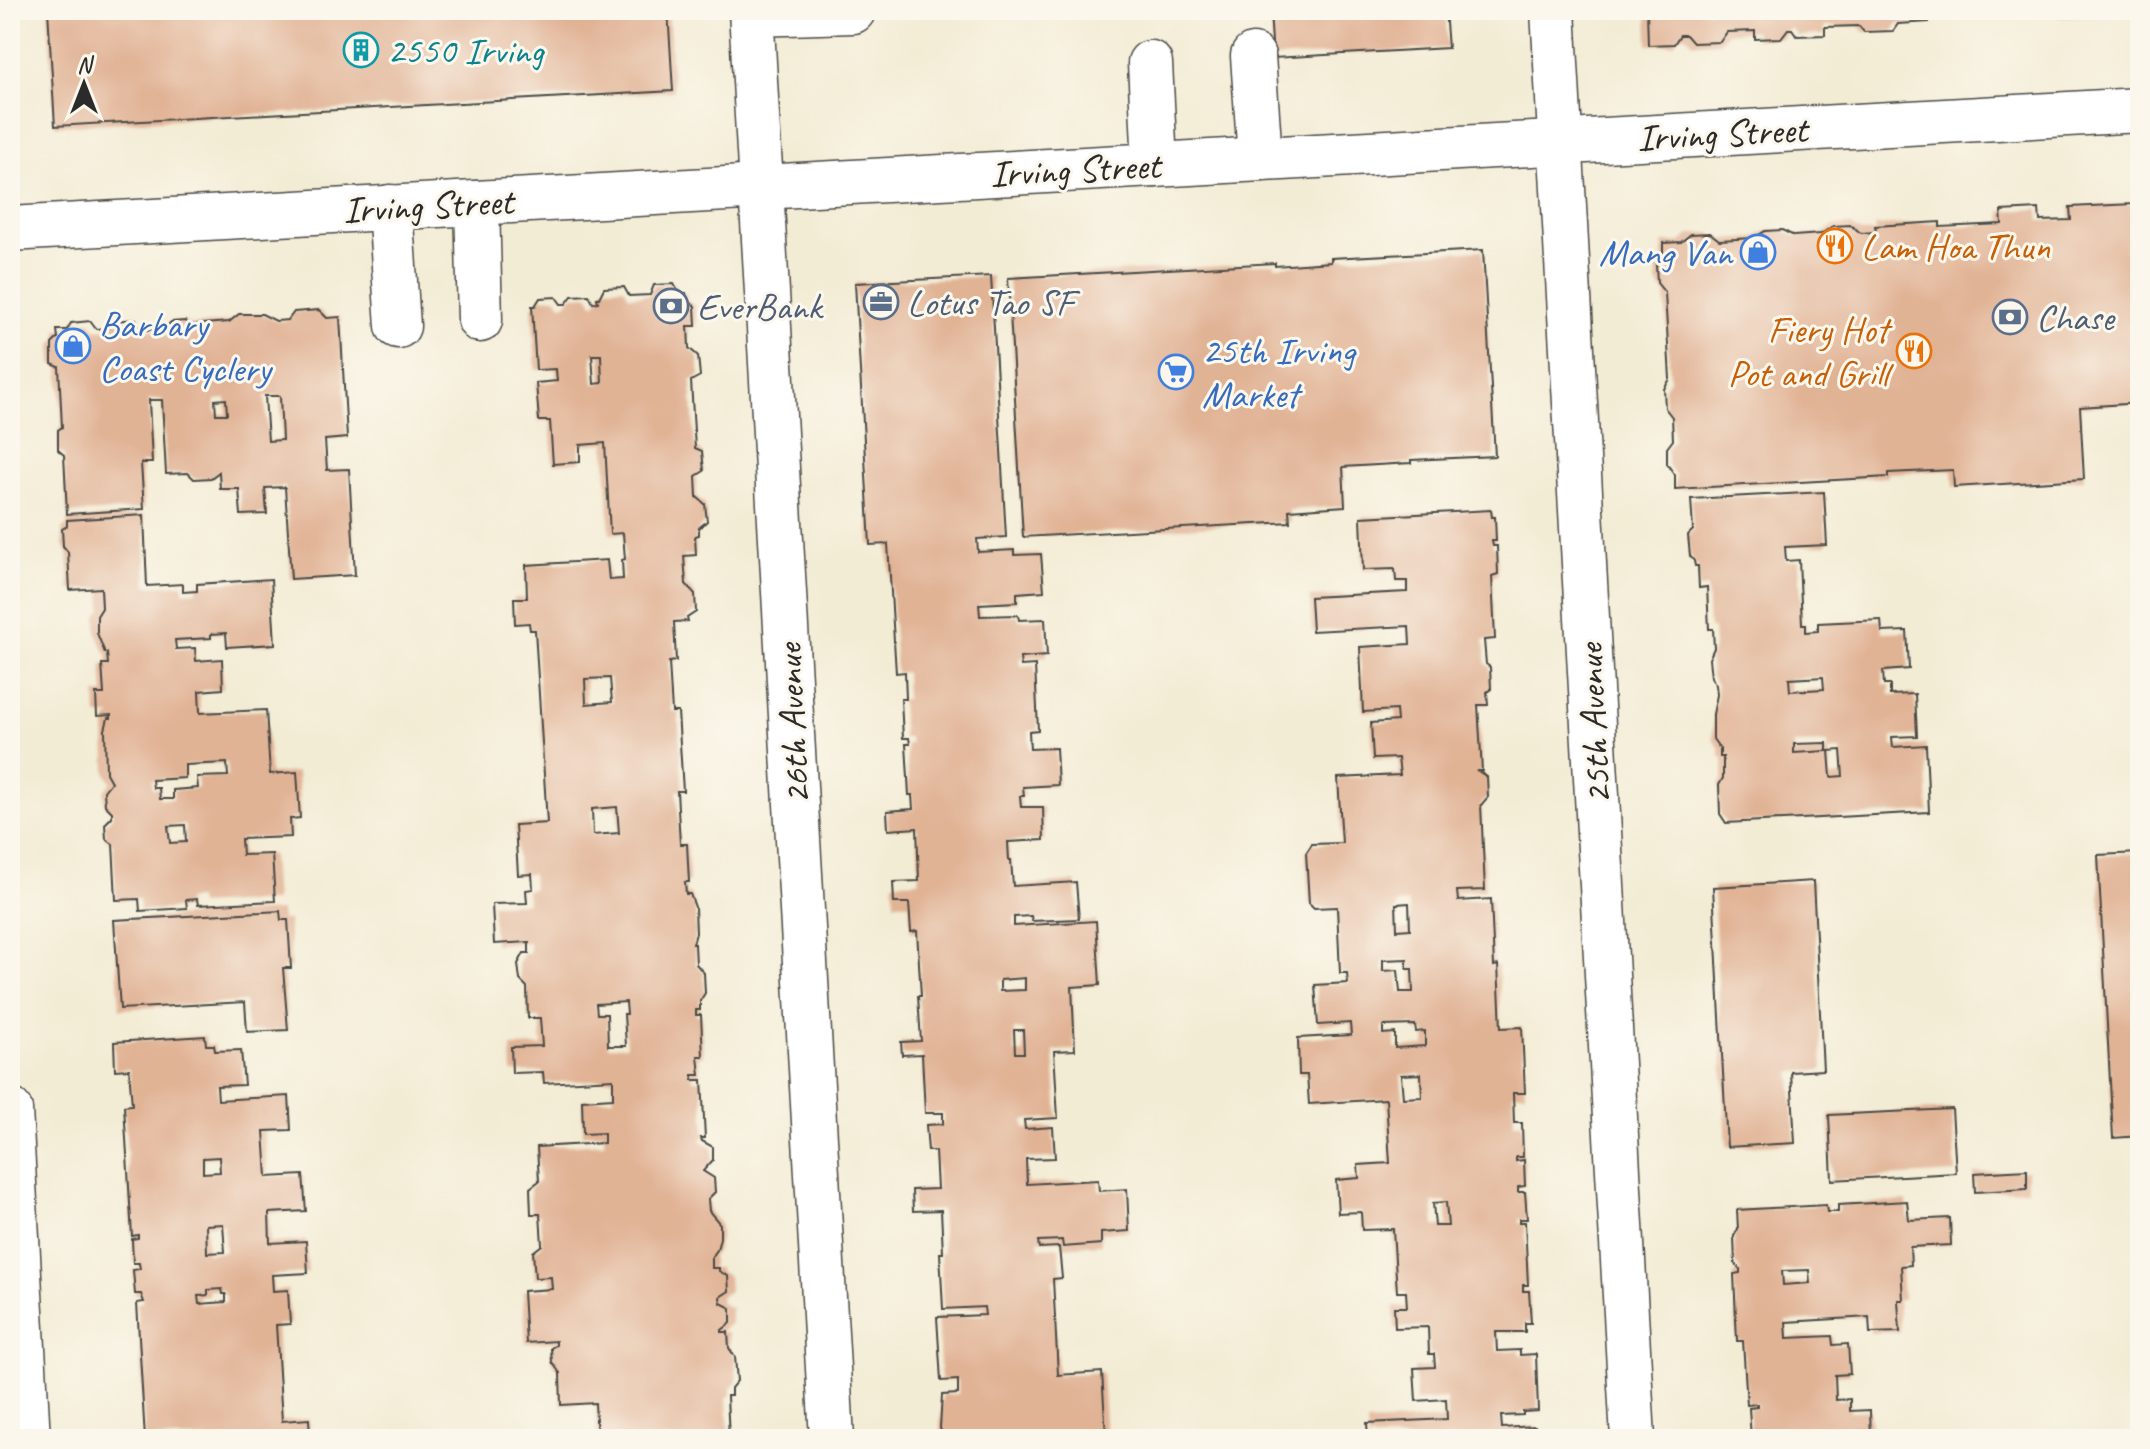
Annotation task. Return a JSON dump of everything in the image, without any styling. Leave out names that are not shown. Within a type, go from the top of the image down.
[{"type":"street","name":"25th Avenue","points":[[1553,10],[1633,1439]]},
{"type":"street","points":[[752,12],[853,11]]},
{"type":"street","name":"26th Avenue","points":[[752,12],[832,1439]]},
{"type":"street","points":[[1253,56],[1260,159]]},
{"type":"street","points":[[1150,63],[1155,165]]},
{"type":"street","name":"Irving Street","points":[[10,229],[2140,110]]},
{"type":"street","points":[[477,203],[480,320]]},
{"type":"street","points":[[390,207],[398,326]]},
{"type":"street","points":[[10,1110],[28,1439]]},
{"type":"building","name":"2550 Irving","points":[[48,10],[668,10],[673,91],[55,126]]},
{"type":"building","points":[[1270,10],[1445,10],[1448,48],[1273,58]]},
{"type":"building","points":[[1647,10],[1928,10],[1929,22],[1898,24],[1893,31],[1864,32],[1859,26],[1825,27],[1825,35],[1797,36],[1792,29],[1788,29],[1781,38],[1755,39],[1755,31],[1727,32],[1720,42],[1693,43],[1686,35],[1680,35],[1674,44],[1648,45]]},
{"type":"building","points":[[1940,10],[2121,10],[2121,14],[2056,17],[2056,13],[1940,18]]},
{"type":"building","points":[[2134,204],[2135,217],[2140,217],[2140,363],[2134,363],[2135,371],[2140,371],[2140,403],[2080,407],[2084,479],[1954,487],[1953,470],[1888,473],[1888,477],[1675,489],[1675,475],[1667,464],[1667,448],[1673,440],[1672,417],[1665,408],[1664,389],[1670,379],[1665,293],[1657,283],[1656,265],[1663,257],[1663,243],[1681,242],[1691,234],[1710,233],[1719,240],[1754,238],[1765,231],[1782,230],[1794,236],[1821,234],[1833,226],[1850,225],[1861,233],[1876,232],[1875,226],[1940,222],[1940,227],[2002,224],[2001,211],[2039,209],[2040,221],[2071,220],[2070,207]]},
{"type":"building","name":"25th Irving Market","points":[[1483,250],[1495,456],[1343,467],[1345,506],[1289,510],[1290,522],[1023,537],[1008,278],[1275,263],[1275,266],[1331,262],[1331,258]]},
{"type":"building","points":[[991,276],[1006,537],[977,539],[978,552],[1014,550],[1014,555],[1041,554],[1044,591],[1017,593],[1017,602],[979,604],[980,616],[1018,615],[1019,620],[1045,619],[1047,656],[1020,658],[1021,666],[1035,665],[1038,730],[1029,731],[1030,749],[1056,748],[1058,785],[1023,787],[1021,807],[1043,807],[1044,840],[1008,842],[1009,860],[1013,886],[1076,882],[1079,919],[1032,921],[1031,916],[1014,917],[1014,926],[1096,921],[1100,985],[1072,987],[1075,1050],[1054,1051],[1058,1118],[1024,1120],[1025,1129],[1053,1127],[1055,1158],[1026,1159],[1027,1184],[1098,1180],[1099,1191],[1127,1189],[1129,1231],[1101,1233],[1101,1244],[1063,1247],[1062,1240],[1038,1241],[1039,1248],[1059,1247],[1062,1278],[1053,1279],[1058,1375],[1102,1372],[1106,1437],[944,1439],[940,1428],[942,1395],[958,1394],[958,1380],[941,1381],[937,1317],[985,1315],[984,1307],[943,1309],[941,1210],[913,1211],[912,1190],[937,1189],[935,1151],[928,1151],[926,1125],[943,1124],[943,1113],[925,1113],[922,1054],[902,1055],[901,1042],[921,1041],[918,996],[921,996],[917,931],[911,932],[909,903],[894,903],[893,882],[919,881],[917,828],[888,830],[887,811],[913,809],[912,795],[909,795],[906,744],[910,744],[909,738],[903,738],[901,699],[906,699],[905,672],[896,673],[888,544],[870,545],[855,283]],"holes":[[[1025,978],[1025,990],[1000,991],[1000,980]],[[1014,1030],[1023,1030],[1024,1053],[1015,1053]]]},
{"type":"building","points":[[674,284],[679,293],[686,293],[687,300],[695,306],[696,326],[688,326],[689,348],[698,356],[700,376],[691,381],[695,448],[702,451],[704,471],[696,476],[697,497],[705,504],[707,521],[699,528],[699,535],[695,536],[696,555],[684,556],[686,584],[695,594],[696,612],[687,618],[688,621],[674,622],[676,661],[669,662],[672,712],[678,712],[683,791],[677,791],[680,844],[687,844],[689,882],[685,882],[686,894],[690,894],[695,907],[696,933],[693,944],[696,964],[704,973],[705,993],[700,1001],[700,1010],[696,1010],[696,1015],[701,1015],[703,1056],[698,1056],[700,1075],[693,1075],[693,1080],[702,1080],[705,1138],[701,1138],[713,1147],[713,1160],[703,1171],[714,1178],[715,1192],[708,1199],[709,1211],[720,1224],[720,1238],[712,1257],[712,1268],[719,1268],[728,1276],[729,1291],[720,1297],[721,1303],[731,1308],[731,1323],[722,1332],[728,1332],[737,1381],[731,1388],[731,1396],[727,1396],[729,1439],[597,1439],[595,1403],[561,1405],[560,1373],[552,1362],[551,1348],[556,1341],[526,1343],[523,1291],[552,1289],[551,1277],[535,1278],[533,1252],[542,1245],[540,1214],[531,1214],[530,1188],[539,1181],[537,1147],[604,1143],[604,1133],[583,1134],[582,1100],[613,1098],[613,1079],[544,1083],[543,1072],[512,1073],[511,1047],[542,1046],[540,1018],[528,1018],[527,987],[520,980],[518,964],[524,953],[529,953],[529,942],[494,944],[492,904],[527,903],[526,890],[533,889],[532,874],[518,875],[515,825],[547,823],[535,630],[530,630],[529,623],[515,624],[514,598],[527,598],[526,565],[607,560],[609,580],[623,579],[622,560],[625,559],[623,533],[610,534],[605,443],[580,445],[580,462],[553,464],[550,421],[539,421],[536,383],[557,381],[556,369],[536,370],[532,306],[540,298],[556,297],[561,304],[566,304],[572,296],[589,295],[593,303],[598,302],[597,298],[604,288],[624,287],[629,296],[650,295],[654,285]],"holes":[[[592,355],[601,355],[602,383],[594,384]],[[610,678],[612,702],[586,704],[585,679]],[[617,807],[619,833],[593,835],[592,809]],[[626,1002],[626,1046],[608,1046],[607,1014],[597,1014],[596,1004]]]},
{"type":"building","points":[[319,310],[327,318],[340,317],[347,438],[325,440],[327,470],[349,469],[355,575],[291,579],[285,487],[265,488],[267,514],[241,515],[239,489],[220,489],[219,472],[211,478],[194,479],[188,473],[166,474],[162,400],[149,400],[152,463],[141,463],[144,509],[67,514],[64,455],[58,450],[58,430],[62,427],[59,367],[52,364],[52,344],[58,338],[57,330],[67,330],[71,323],[90,321],[96,329],[109,328],[114,321],[136,319],[139,326],[145,326],[145,330],[164,329],[171,322],[185,321],[190,325],[229,322],[239,314],[262,314],[276,321],[288,320],[294,312]],"holes":[[[265,396],[280,396],[282,440],[268,441]],[[226,399],[227,414],[216,414],[215,400]]]},
{"type":"building","points":[[1824,492],[1827,545],[1785,547],[1786,561],[1799,560],[1802,624],[1806,624],[1806,632],[1818,631],[1818,623],[1881,620],[1882,632],[1907,631],[1909,669],[1883,671],[1884,685],[1890,685],[1890,695],[1915,694],[1917,736],[1892,737],[1893,747],[1926,745],[1929,812],[1726,823],[1720,814],[1719,785],[1723,778],[1723,757],[1720,757],[1720,749],[1713,739],[1717,695],[1709,659],[1714,648],[1713,629],[1709,629],[1707,587],[1699,588],[1698,566],[1690,556],[1688,535],[1693,530],[1691,499]],"holes":[[[1823,677],[1824,689],[1790,691],[1789,679]],[[1827,743],[1827,751],[1794,753],[1794,744]],[[1841,750],[1843,776],[1831,777],[1829,751]]]},
{"type":"building","points":[[1491,510],[1492,517],[1495,517],[1496,541],[1492,541],[1493,546],[1497,546],[1498,574],[1492,576],[1495,639],[1484,640],[1491,689],[1487,692],[1488,705],[1478,705],[1482,771],[1478,771],[1487,777],[1488,797],[1481,805],[1485,890],[1457,891],[1458,901],[1491,899],[1501,1028],[1522,1027],[1525,1093],[1513,1093],[1514,1123],[1522,1123],[1523,1157],[1516,1157],[1516,1161],[1524,1160],[1525,1186],[1518,1187],[1518,1192],[1525,1192],[1527,1219],[1519,1219],[1519,1222],[1525,1222],[1528,1285],[1523,1285],[1523,1291],[1529,1291],[1531,1323],[1525,1323],[1525,1332],[1496,1332],[1497,1351],[1520,1350],[1520,1355],[1536,1354],[1538,1411],[1501,1416],[1502,1428],[1535,1426],[1536,1436],[1541,1439],[1368,1439],[1367,1423],[1447,1419],[1446,1399],[1416,1401],[1414,1368],[1435,1367],[1434,1354],[1429,1354],[1428,1327],[1395,1328],[1394,1307],[1407,1307],[1406,1292],[1397,1292],[1393,1229],[1362,1230],[1361,1212],[1338,1213],[1336,1180],[1359,1178],[1358,1165],[1390,1163],[1386,1099],[1309,1104],[1307,1075],[1299,1075],[1298,1038],[1351,1035],[1350,1023],[1318,1025],[1315,985],[1348,983],[1347,973],[1340,973],[1337,907],[1314,908],[1309,903],[1306,853],[1312,844],[1342,843],[1338,778],[1400,775],[1398,758],[1373,759],[1371,723],[1397,721],[1396,710],[1363,712],[1360,647],[1410,644],[1409,626],[1312,631],[1310,597],[1407,592],[1407,581],[1396,581],[1395,569],[1363,570],[1361,517]],"holes":[[[1409,903],[1410,929],[1397,930],[1396,904]],[[1407,959],[1407,969],[1412,969],[1413,992],[1400,992],[1398,970],[1383,971],[1383,960]],[[1415,1025],[1416,1032],[1425,1031],[1425,1046],[1395,1048],[1395,1033],[1383,1034],[1383,1026]],[[1421,1074],[1422,1097],[1403,1098],[1401,1075]],[[1446,1202],[1448,1226],[1435,1226],[1433,1203]]]},
{"type":"building","points":[[144,515],[147,586],[183,584],[183,592],[197,591],[197,584],[271,579],[275,644],[227,647],[226,633],[211,634],[211,638],[175,640],[176,649],[195,648],[196,661],[222,659],[223,689],[199,691],[200,713],[266,710],[270,774],[297,772],[300,818],[290,819],[291,837],[241,839],[242,855],[272,854],[275,901],[198,905],[197,899],[186,900],[187,908],[140,911],[139,899],[116,900],[113,844],[106,839],[105,824],[112,817],[112,812],[105,805],[104,791],[111,782],[106,773],[105,730],[111,715],[97,716],[96,694],[104,694],[102,664],[108,664],[107,653],[97,633],[97,616],[102,608],[101,588],[70,590],[68,552],[63,546],[62,529],[67,526],[67,520]],"holes":[[[227,763],[228,776],[197,777],[198,788],[173,790],[173,799],[160,799],[159,788],[153,788],[152,780],[185,778],[185,765]],[[185,825],[186,842],[170,843],[168,826]]]},
{"type":"building","points":[[2134,733],[2140,733],[2140,795],[2138,795]]},
{"type":"building","points":[[2140,853],[2140,1136],[2113,1138],[2098,855]]},
{"type":"building","points":[[1813,881],[1823,1070],[1791,1072],[1795,1143],[1727,1147],[1713,887]]},
{"type":"building","points":[[280,911],[281,920],[288,920],[291,968],[283,968],[288,1030],[247,1032],[245,1002],[120,1009],[114,920]]},
{"type":"building","points":[[205,1036],[206,1045],[214,1045],[215,1051],[241,1050],[244,1085],[217,1086],[218,1100],[289,1096],[291,1130],[264,1131],[267,1177],[303,1175],[306,1211],[269,1213],[270,1243],[306,1241],[308,1273],[272,1275],[273,1291],[288,1290],[290,1324],[276,1325],[282,1421],[309,1419],[310,1436],[326,1435],[326,1439],[145,1439],[137,1303],[144,1302],[141,1294],[135,1294],[133,1270],[140,1269],[139,1263],[133,1263],[132,1239],[138,1238],[138,1235],[132,1236],[124,1106],[132,1105],[129,1069],[115,1070],[114,1042]],"holes":[[[219,1157],[220,1172],[203,1173],[203,1158]],[[223,1224],[225,1252],[207,1253],[206,1225]],[[222,1289],[226,1302],[199,1304],[198,1296],[208,1295],[208,1290]]]},
{"type":"building","points":[[1952,1109],[1956,1173],[1832,1180],[1829,1115]]},
{"type":"building","points":[[2027,1170],[2027,1189],[1975,1192],[1974,1173]]},
{"type":"building","points":[[1907,1201],[1909,1220],[1950,1218],[1951,1245],[1910,1247],[1911,1265],[1901,1266],[1903,1300],[1898,1300],[1900,1332],[1870,1333],[1869,1317],[1786,1322],[1787,1338],[1832,1336],[1833,1345],[1848,1344],[1850,1374],[1835,1375],[1836,1400],[1850,1399],[1850,1411],[1870,1410],[1871,1439],[1751,1439],[1749,1408],[1757,1407],[1757,1404],[1747,1405],[1743,1341],[1737,1341],[1734,1274],[1740,1273],[1740,1269],[1735,1264],[1734,1236],[1738,1229],[1737,1210],[1826,1205],[1827,1212],[1838,1212],[1838,1205]],"holes":[[[1809,1270],[1810,1283],[1783,1285],[1782,1271]]]},
{"type":"place","name":"2550 Irving","points":[[361,50]]},
{"type":"place","name":"Lam Hoa Thun","points":[[1835,246]]},
{"type":"place","name":"Mang Van","points":[[1758,252]]},
{"type":"place","name":"Lotus Tao SF","points":[[881,302]]},
{"type":"place","name":"EverBank","points":[[671,306]]},
{"type":"place","name":"Chase","points":[[2010,317]]},
{"type":"place","name":"Barbary Coast Cyclery","points":[[73,346]]},
{"type":"place","name":"Fiery Hot Pot and Grill","points":[[1914,351]]},
{"type":"place","name":"25th Irving Market","points":[[1176,372]]}]
